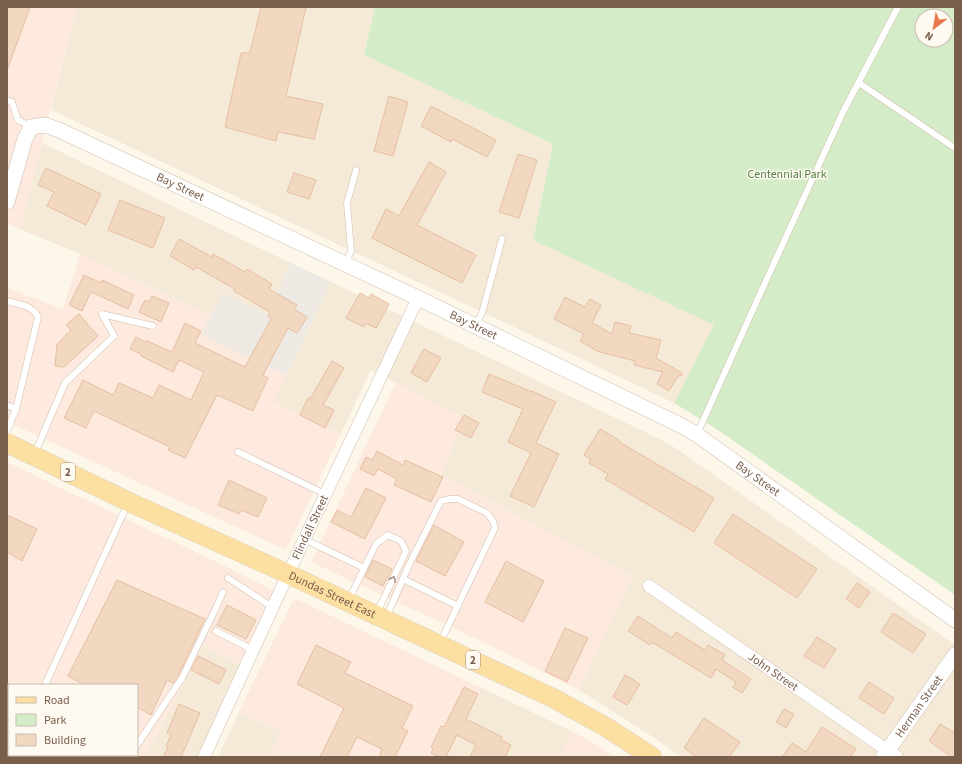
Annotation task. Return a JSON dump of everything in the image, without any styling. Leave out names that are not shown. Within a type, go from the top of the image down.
[{"type":"main road","name":"Dundas Street East","points":[[7,443],[129,502],[288,574],[553,698],[606,727],[652,757]]},
{"type":"street","name":"Bay Street","points":[[31,127],[45,125],[59,130],[418,298],[696,434],[955,620]]},
{"type":"street","points":[[7,202],[25,139],[31,127]]},
{"type":"street","name":"Flindall Street","points":[[204,757],[272,607],[418,298]]},
{"type":"street","name":"John Street","points":[[649,586],[889,755]]},
{"type":"street","name":"Herman Street","points":[[889,755],[955,655]]},
{"type":"lane","points":[[696,434],[843,112],[898,7]]},
{"type":"lane","points":[[859,83],[955,148]]},
{"type":"lane","points":[[10,101],[18,120],[31,127]]},
{"type":"lane","points":[[345,264],[351,251],[347,203],[356,170]]},
{"type":"lane","points":[[475,326],[482,313],[502,240]]},
{"type":"lane","points":[[7,431],[16,409],[38,317],[34,311],[26,306],[8,301]]},
{"type":"lane","points":[[34,456],[65,383],[114,336],[102,314],[153,326]]},
{"type":"lane","points":[[7,406],[16,409]]},
{"type":"lane","points":[[238,452],[325,494]]},
{"type":"lane","points":[[381,617],[404,579],[409,565],[441,501],[458,499],[487,513],[493,521],[495,528],[440,645]]},
{"type":"lane","points":[[44,684],[129,502]]},
{"type":"lane","points":[[348,602],[376,544],[388,535],[401,541],[406,551],[381,617]]},
{"type":"lane","points":[[304,539],[364,568]]},
{"type":"lane","points":[[228,578],[272,607]]},
{"type":"lane","points":[[404,579],[458,606]]},
{"type":"lane","points":[[138,743],[182,678],[223,592]]},
{"type":"lane","points":[[216,631],[253,650]]},
{"type":"shaded area","points":[[7,7],[77,7],[20,229],[7,223]]},
{"type":"shaded area","points":[[77,7],[375,7],[364,55],[553,144],[533,240],[715,325],[674,403],[51,110]]},
{"type":"shaded area","points":[[42,143],[291,263],[267,314],[222,293],[211,316],[80,254],[20,229]]},
{"type":"shaded area","points":[[80,254],[211,316],[201,335],[286,375],[274,402],[341,434],[286,550],[7,422],[7,288],[63,309]]},
{"type":"shaded area","points":[[291,263],[331,282],[286,375],[201,335],[222,293],[267,314]]},
{"type":"shaded area","points":[[331,282],[664,441],[955,645],[955,757],[681,757],[656,739],[579,690],[632,576],[441,475],[464,418],[371,370],[341,434],[273,402]]},
{"type":"shaded area","points":[[396,382],[464,418],[441,475],[632,576],[579,690],[464,633],[311,562]]},
{"type":"shaded area","points":[[7,462],[277,592],[242,665],[203,646],[145,757],[7,757]]},
{"type":"shaded area","points":[[294,598],[482,688],[448,757],[270,757],[281,732],[239,712]]},
{"type":"shaded area","points":[[203,646],[242,665],[197,757],[145,757]]},
{"type":"shaded area","points":[[482,688],[573,732],[560,757],[448,757]]},
{"type":"shaded area","points":[[239,712],[281,732],[270,757],[218,757]]},
{"type":"shaded area","points":[[573,732],[592,742],[615,757],[560,757]]},
{"type":"green space","name":"Centennial Park","points":[[375,7],[955,7],[955,595],[715,428],[674,403],[714,325],[533,240],[553,144],[364,55]]},
{"type":"building","points":[[7,7],[30,7],[8,68],[7,68]]},
{"type":"building","points":[[261,7],[306,7],[286,96],[323,104],[314,139],[278,132],[276,141],[225,127],[241,53],[250,53]]},
{"type":"building","points":[[389,96],[408,102],[393,156],[374,151]]},
{"type":"building","points":[[431,106],[496,140],[487,157],[452,139],[451,142],[421,126]]},
{"type":"building","points":[[518,154],[537,160],[519,218],[499,212]]},
{"type":"building","points":[[429,162],[446,172],[417,225],[476,255],[462,283],[372,238],[386,209],[399,216]]},
{"type":"building","points":[[46,168],[101,194],[86,225],[47,206],[54,192],[38,185]]},
{"type":"building","points":[[294,173],[316,180],[309,199],[287,192]]},
{"type":"building","points":[[120,200],[165,218],[153,248],[108,230]]},
{"type":"building","points":[[179,239],[212,257],[213,254],[245,272],[247,269],[272,284],[269,289],[297,305],[294,309],[307,317],[297,333],[288,328],[263,375],[268,378],[253,411],[217,395],[185,458],[168,450],[170,447],[94,411],[86,428],[64,418],[83,380],[113,395],[119,383],[153,398],[159,385],[191,400],[204,372],[179,360],[173,372],[130,349],[136,337],[172,352],[185,323],[201,331],[195,343],[245,367],[271,319],[268,316],[270,312],[234,291],[235,289],[196,267],[194,270],[170,256]]},
{"type":"building","points":[[84,275],[101,283],[102,280],[134,295],[128,309],[91,292],[82,311],[69,305]]},
{"type":"building","points":[[360,293],[369,298],[371,294],[389,304],[376,328],[366,323],[364,327],[346,318]]},
{"type":"building","points":[[152,296],[169,303],[161,322],[139,312],[145,300],[149,302]]},
{"type":"building","points":[[565,297],[585,307],[590,299],[601,305],[592,323],[612,334],[615,322],[631,326],[629,333],[661,340],[656,358],[682,373],[681,376],[678,376],[669,391],[657,384],[663,372],[634,365],[635,361],[597,351],[580,341],[584,334],[554,319]]},
{"type":"building","points":[[79,314],[98,336],[64,367],[55,366],[57,344],[71,330],[66,325]]},
{"type":"building","points":[[424,349],[441,358],[427,382],[411,373]]},
{"type":"building","points":[[332,361],[344,368],[323,405],[334,410],[325,428],[300,415],[308,398],[310,399]]},
{"type":"building","points":[[489,374],[556,402],[536,443],[559,454],[534,507],[510,496],[531,453],[508,442],[523,409],[482,392]]},
{"type":"building","points":[[464,415],[479,423],[471,438],[455,430]]},
{"type":"building","points":[[600,429],[714,498],[694,532],[605,479],[608,474],[589,463],[591,459],[584,455]]},
{"type":"building","points":[[377,451],[403,465],[405,460],[443,477],[431,502],[394,485],[397,479],[378,469],[374,476],[360,469],[366,457],[372,460]]},
{"type":"building","points":[[229,480],[267,498],[258,517],[241,510],[239,514],[218,505]]},
{"type":"building","points":[[366,488],[386,498],[365,539],[331,522],[337,510],[351,517]]},
{"type":"building","points":[[733,514],[817,569],[797,598],[714,543]]},
{"type":"building","points":[[7,515],[37,529],[22,561],[7,552]]},
{"type":"building","points":[[434,525],[464,542],[445,576],[416,561]]},
{"type":"building","points":[[373,560],[392,569],[383,586],[365,577]]},
{"type":"building","points":[[506,561],[544,581],[523,622],[485,602]]},
{"type":"building","points":[[117,580],[205,619],[178,676],[173,683],[167,680],[151,715],[138,708],[138,684],[82,684],[68,676]]},
{"type":"building","points":[[857,583],[870,592],[859,608],[846,599]]},
{"type":"building","points":[[227,605],[256,620],[246,639],[217,625]]},
{"type":"building","points":[[893,613],[926,634],[913,653],[881,632]]},
{"type":"building","points":[[638,616],[672,638],[676,632],[705,650],[708,645],[725,655],[722,660],[751,679],[742,693],[733,687],[736,682],[716,669],[711,678],[652,642],[650,645],[628,631]]},
{"type":"building","points":[[565,628],[588,638],[567,682],[545,671]]},
{"type":"building","points":[[817,637],[836,649],[824,668],[804,656]]},
{"type":"building","points":[[316,645],[351,662],[345,673],[413,706],[402,728],[408,731],[395,757],[379,757],[382,749],[357,737],[347,757],[320,757],[344,708],[297,684]]},
{"type":"building","points":[[198,656],[226,670],[219,684],[191,670]]},
{"type":"building","points":[[625,675],[640,684],[627,705],[613,697]]},
{"type":"building","points":[[869,682],[894,698],[884,714],[859,698]]},
{"type":"building","points":[[464,687],[478,694],[466,719],[502,737],[501,740],[511,745],[505,757],[470,757],[476,745],[457,735],[446,757],[439,757],[431,753],[433,749],[431,747],[441,726],[444,727]]},
{"type":"building","points":[[179,704],[200,713],[181,757],[163,757],[168,747],[166,746],[171,735],[167,733]]},
{"type":"building","points":[[784,709],[794,714],[786,728],[776,722]]},
{"type":"building","points":[[704,718],[740,742],[729,757],[697,757],[684,748]]},
{"type":"building","points":[[940,724],[955,733],[955,757],[952,757],[929,741]]},
{"type":"building","points":[[822,727],[856,749],[850,757],[782,757],[792,743],[806,752]]}]
